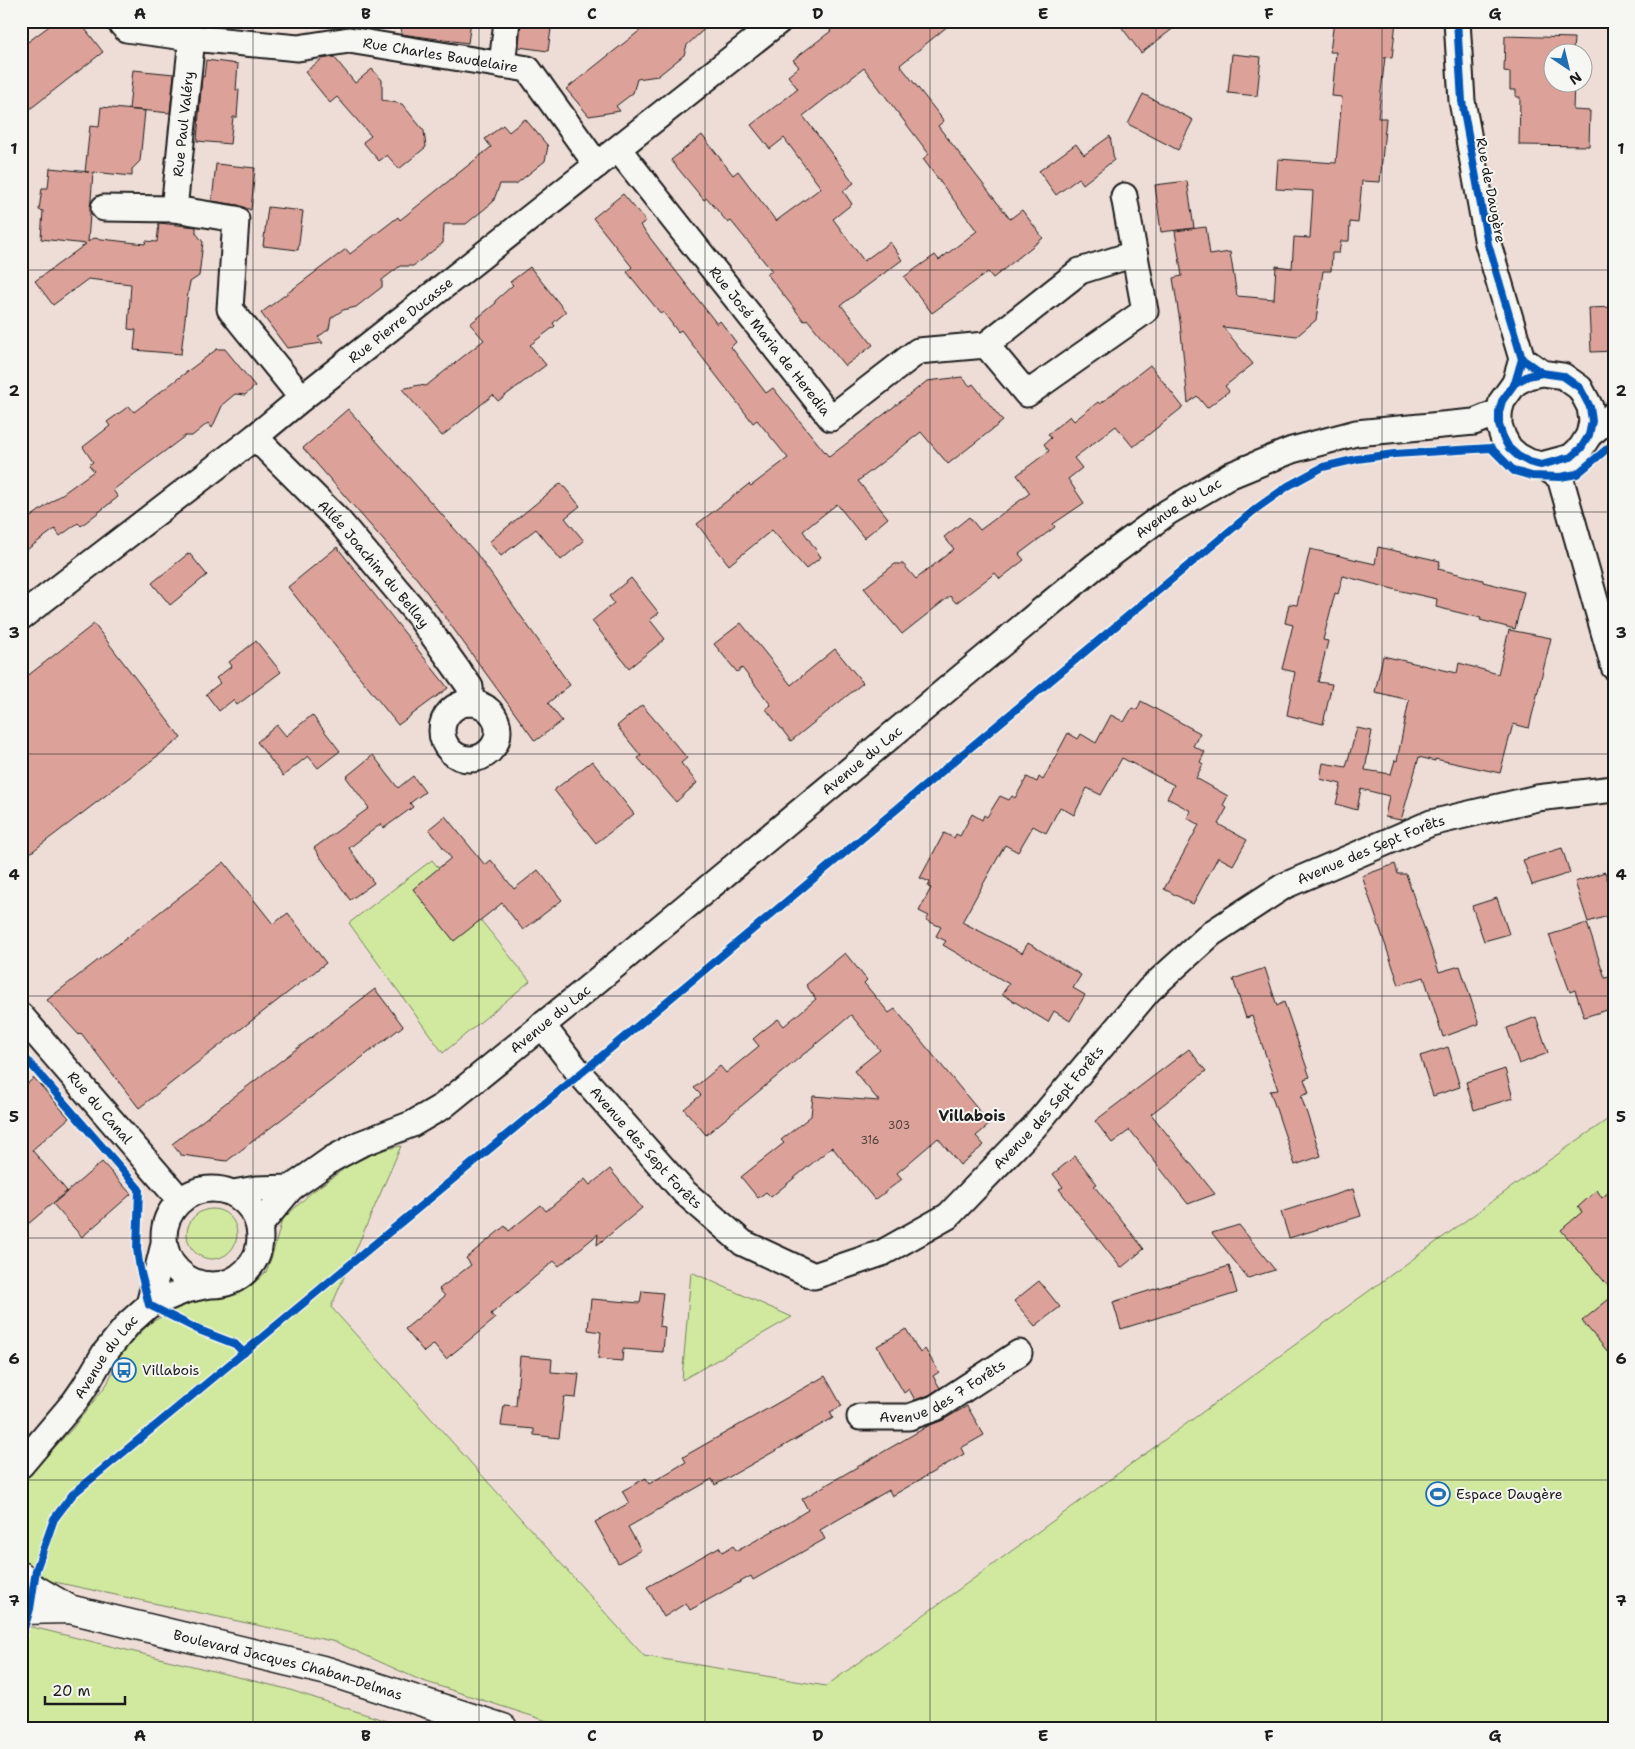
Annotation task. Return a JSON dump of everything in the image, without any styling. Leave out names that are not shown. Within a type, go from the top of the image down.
[{"type":"main road","name":"Boulevard Jacques Chaban-Delmas","points":[[21,1576],[33,1588],[69,1609]]},
{"type":"main road","name":"Boulevard Jacques Chaban-Delmas","points":[[21,1610],[69,1609],[327,1671],[503,1728]]},
{"type":"street","name":"Rue Charles Baudelaire","points":[[120,21],[126,29],[192,38],[298,48],[349,40],[528,69],[597,165]]},
{"type":"street","points":[[502,65],[507,21]]},
{"type":"street","name":"Rue de Daugère","points":[[1457,21],[1462,100],[1488,244],[1522,358]]},
{"type":"street","name":"Rue Pierre Ducasse","points":[[21,617],[255,437],[776,22]]},
{"type":"street","name":"Rue Paul Valéry","points":[[174,209],[192,38]]},
{"type":"street","name":"Rue José Maria de Heredia","points":[[618,149],[831,418],[918,351],[986,345]]},
{"type":"street","points":[[1124,196],[1144,311],[1027,394],[986,345],[1080,271],[1134,254]]},
{"type":"street","points":[[104,208],[174,209],[236,219],[230,309],[302,398]]},
{"type":"street","points":[[1542,373],[1522,358],[1516,383],[1502,402],[1499,412],[1499,425],[1503,437],[1509,448],[1518,456],[1529,462],[1557,467],[1581,448],[1589,435],[1613,415]]},
{"type":"street","points":[[1516,383],[1528,376],[1542,373],[1563,376],[1580,388],[1590,407],[1592,421],[1589,435]]},
{"type":"street","points":[[1590,407],[1613,415]]},
{"type":"street","name":"Avenue du Lac","points":[[260,1225],[291,1188],[339,1155],[360,1144],[412,1124],[443,1106],[1094,567],[1168,512],[1231,475],[1292,450],[1356,433],[1474,422],[1499,412]]},
{"type":"street","points":[[1474,422],[1503,437]]},
{"type":"street","name":"Allée Joachim du Bellay","points":[[255,437],[338,520],[419,616],[470,687],[470,703]]},
{"type":"street","points":[[1557,467],[1614,667]]},
{"type":"street","name":"Avenue des Sept Forêts","points":[[542,1025],[580,1074],[684,1192],[742,1243],[814,1276],[882,1253],[948,1216],[1034,1126],[1149,990],[1212,933],[1284,886],[1431,823],[1537,798],[1614,789]]},
{"type":"street","name":"Rue du Canal","points":[[21,1016],[180,1200]]},
{"type":"street","points":[[148,1305],[164,1244],[164,1228],[170,1213],[180,1200],[192,1193],[206,1189],[220,1188],[233,1192],[245,1200],[254,1212],[260,1225],[260,1245],[253,1263],[244,1273],[233,1280],[221,1284],[208,1285],[192,1281],[179,1272],[169,1260],[164,1244]]},
{"type":"street","points":[[233,1192],[291,1188]]},
{"type":"street","name":"Avenue du Lac","points":[[21,1465],[80,1395],[104,1354],[129,1323],[148,1305],[186,1290],[208,1285]]},
{"type":"street","name":"Avenue des 7 Forêts","points":[[860,1417],[909,1416],[935,1408],[1019,1353]]},
{"type":"street","name":"Avenue du Lac","points":[[21,1448],[45,1435]]},
{"type":"green space","points":[[432,860],[530,981],[443,1053],[349,923]]},
{"type":"green space","points":[[1614,1115],[1614,1728],[569,1728],[420,1680],[336,1642],[50,1581],[23,1565],[21,1561],[21,1482],[71,1430],[107,1384],[122,1352],[150,1323],[185,1304],[234,1294],[253,1284],[266,1272],[282,1220],[312,1192],[348,1166],[381,1150],[401,1146],[331,1307],[644,1656],[826,1686],[1538,1168]]},
{"type":"green space","points":[[207,1209],[217,1209],[230,1216],[237,1229],[237,1239],[230,1252],[217,1259],[207,1259],[198,1255],[191,1248],[187,1239],[187,1229],[191,1220],[198,1213]]},
{"type":"green space","points":[[691,1272],[792,1317],[682,1380]]},
{"type":"green space","points":[[32,1627],[287,1689],[408,1728],[21,1728],[21,1628]]},
{"type":"building","points":[[56,21],[79,21],[103,52],[21,116],[21,47]]},
{"type":"building","points":[[402,21],[471,21],[468,43],[401,34]]},
{"type":"building","points":[[521,21],[552,21],[548,51],[519,47]]},
{"type":"building","points":[[652,21],[713,21],[687,45],[684,55],[658,76],[637,79],[633,93],[616,106],[620,111],[589,116],[566,89]]},
{"type":"building","points":[[823,21],[954,21],[900,65],[944,121],[938,126],[1010,219],[1022,210],[1043,238],[993,278],[988,272],[932,313],[904,277],[935,255],[939,260],[977,231],[923,159],[929,154],[864,68],[803,116],[854,183],[843,191],[852,204],[833,219],[864,261],[890,242],[902,260],[841,305],[873,345],[845,366],[807,319],[804,321],[767,274],[772,271],[731,221],[728,223],[707,198],[704,200],[671,160],[702,135],[733,175],[738,171],[776,221],[821,188],[784,138],[770,149],[751,125],[798,89],[788,76],[799,67],[793,60],[831,31]]},
{"type":"building","points":[[1117,21],[1183,21],[1141,53]]},
{"type":"building","points":[[1334,21],[1396,21],[1392,58],[1385,57],[1378,118],[1386,118],[1380,182],[1362,181],[1358,223],[1350,222],[1349,241],[1341,241],[1339,253],[1332,253],[1331,271],[1323,271],[1316,320],[1297,336],[1223,327],[1253,364],[1225,386],[1229,391],[1207,408],[1197,396],[1188,403],[1180,322],[1173,278],[1182,276],[1175,231],[1206,227],[1210,255],[1230,252],[1237,296],[1274,299],[1276,266],[1292,268],[1294,237],[1310,238],[1313,191],[1276,189],[1278,159],[1336,163],[1342,97],[1332,96],[1336,52],[1330,52]]},
{"type":"building","points":[[1505,36],[1574,38],[1574,42],[1542,42],[1542,92],[1574,92],[1573,110],[1590,111],[1589,146],[1519,145],[1520,97],[1516,97],[1516,90],[1510,90],[1510,72],[1504,71]]},
{"type":"building","points":[[1232,54],[1261,57],[1257,96],[1228,93]]},
{"type":"building","points":[[334,57],[355,83],[372,69],[382,80],[382,100],[402,104],[424,131],[426,147],[399,169],[387,155],[379,161],[363,142],[371,136],[337,97],[330,103],[305,72],[322,59]]},
{"type":"building","points":[[206,60],[238,64],[236,90],[239,90],[237,117],[233,117],[230,144],[197,141],[202,76],[204,77]]},
{"type":"building","points":[[133,70],[174,74],[170,113],[129,109]]},
{"type":"building","points":[[1143,94],[1193,120],[1178,150],[1128,124]]},
{"type":"building","points":[[101,107],[145,111],[140,161],[132,169],[132,176],[93,172],[88,242],[93,238],[145,244],[146,241],[157,242],[159,223],[196,227],[196,233],[203,242],[199,276],[190,282],[181,354],[134,350],[136,330],[128,329],[131,284],[88,279],[53,305],[35,281],[86,244],[41,239],[43,211],[39,210],[42,188],[48,188],[50,168],[85,172],[90,126],[99,127]]},
{"type":"building","points":[[525,119],[548,146],[545,161],[516,184],[500,184],[493,202],[466,224],[444,224],[443,243],[413,266],[400,266],[382,280],[382,287],[356,307],[343,310],[331,318],[329,329],[318,337],[323,343],[287,348],[261,313],[346,249],[350,254],[398,217],[400,220],[491,147],[485,139],[503,125],[509,132]]},
{"type":"building","points":[[1110,136],[1114,160],[1083,184],[1079,178],[1056,195],[1039,171],[1076,144],[1084,155]]},
{"type":"building","points":[[216,164],[255,168],[251,210],[238,205],[212,201]]},
{"type":"building","points":[[1187,181],[1194,228],[1161,232],[1155,185]]},
{"type":"building","points":[[623,194],[646,221],[640,225],[717,324],[720,321],[736,342],[731,347],[766,393],[773,388],[829,457],[927,381],[962,377],[970,386],[973,384],[1003,421],[948,464],[921,432],[858,481],[888,518],[864,538],[837,504],[803,531],[821,557],[806,569],[772,530],[729,565],[697,524],[749,484],[751,486],[788,458],[757,420],[753,423],[681,330],[678,332],[663,312],[661,314],[627,272],[632,267],[593,218]]},
{"type":"building","points":[[268,207],[303,211],[298,250],[263,246]]},
{"type":"building","points":[[530,267],[566,312],[553,323],[555,326],[530,345],[546,365],[498,401],[493,395],[442,436],[402,389],[419,385],[426,386],[484,340],[470,324],[496,303],[495,301],[513,285],[510,282]]},
{"type":"building","points":[[1614,307],[1614,351],[1591,352],[1589,308]]},
{"type":"building","points":[[217,349],[225,349],[255,386],[245,395],[235,394],[223,404],[212,428],[208,423],[192,436],[185,436],[113,490],[118,497],[81,526],[78,523],[60,536],[55,529],[21,554],[21,524],[94,471],[89,465],[93,462],[83,447],[110,426],[107,422],[129,406],[134,412]]},
{"type":"building","points":[[1150,365],[1183,407],[1133,447],[1116,426],[1074,458],[1082,468],[1068,479],[1084,503],[1053,524],[1055,527],[1019,554],[1024,560],[1000,579],[995,573],[956,603],[950,596],[902,634],[864,588],[895,564],[903,564],[916,579],[954,549],[944,537],[969,517],[980,530],[1030,493],[1017,475],[1049,451],[1044,444],[1051,438],[1048,434],[1070,416],[1074,421],[1098,402],[1100,404]]},
{"type":"building","points":[[348,409],[476,553],[570,685],[548,703],[562,721],[535,741],[418,580],[303,448]]},
{"type":"building","points":[[561,483],[580,506],[565,518],[584,541],[561,560],[536,529],[501,556],[489,542]]},
{"type":"building","points":[[337,547],[448,688],[398,725],[288,587]]},
{"type":"building","points":[[1378,547],[1440,561],[1438,569],[1524,592],[1515,629],[1436,607],[1437,599],[1343,576],[1338,594],[1335,593],[1323,640],[1328,641],[1318,682],[1332,684],[1323,724],[1287,715],[1295,672],[1282,669],[1293,625],[1285,623],[1289,604],[1297,605],[1310,549],[1375,564]]},
{"type":"building","points":[[189,553],[207,575],[170,605],[152,583]]},
{"type":"building","points":[[631,578],[659,613],[650,620],[665,639],[629,668],[592,621],[614,603],[609,596]]},
{"type":"building","points":[[741,623],[791,685],[835,649],[863,683],[791,741],[766,709],[771,705],[742,668],[737,672],[714,644]]},
{"type":"building","points":[[94,624],[181,738],[21,860],[21,681]]},
{"type":"building","points":[[1509,630],[1551,638],[1529,728],[1513,724],[1500,773],[1419,757],[1401,820],[1385,817],[1389,796],[1361,789],[1357,810],[1336,804],[1341,784],[1320,779],[1323,763],[1346,767],[1357,728],[1372,731],[1365,770],[1391,774],[1395,760],[1397,761],[1409,700],[1375,692],[1383,656],[1457,673],[1459,663],[1498,674]]},
{"type":"building","points":[[256,641],[281,672],[237,705],[233,700],[219,711],[206,694],[220,683],[216,678],[232,666],[229,662]]},
{"type":"building","points":[[1141,701],[1200,733],[1193,746],[1205,752],[1200,762],[1203,764],[1196,778],[1228,796],[1223,805],[1227,808],[1218,824],[1247,840],[1233,865],[1218,857],[1193,904],[1164,889],[1199,825],[1187,818],[1191,811],[1167,798],[1174,785],[1122,758],[1101,795],[1087,788],[1074,815],[1060,807],[1046,833],[1033,826],[1018,852],[1005,845],[962,922],[1022,953],[1028,943],[1081,975],[1073,988],[1085,995],[1070,1021],[1054,1011],[1048,1022],[1002,994],[1009,984],[943,945],[946,941],[936,936],[941,927],[926,920],[929,916],[919,911],[931,888],[928,887],[930,882],[920,878],[944,833],[954,838],[956,834],[960,836],[972,814],[982,820],[984,815],[987,817],[1000,796],[1009,800],[1012,796],[1015,798],[1027,777],[1037,782],[1039,777],[1043,780],[1068,733],[1078,739],[1081,734],[1096,743],[1111,715],[1124,722],[1132,708],[1137,710]]},
{"type":"building","points":[[642,705],[687,758],[681,763],[697,783],[676,802],[638,758],[641,756],[617,726]]},
{"type":"building","points":[[312,715],[340,751],[318,768],[308,756],[283,776],[257,742],[277,725],[286,736]]},
{"type":"building","points":[[373,755],[398,788],[413,776],[425,792],[410,803],[413,807],[384,828],[381,824],[349,848],[374,883],[350,900],[314,848],[369,808],[346,777]]},
{"type":"building","points":[[592,761],[634,814],[596,843],[554,790]]},
{"type":"building","points":[[445,816],[485,865],[491,860],[514,889],[538,870],[562,900],[523,930],[502,903],[454,941],[413,889],[451,858],[429,829]]},
{"type":"building","points":[[1562,848],[1570,873],[1532,885],[1523,860]]},
{"type":"building","points":[[224,862],[273,924],[288,913],[326,963],[139,1108],[81,1033],[79,1035],[47,1000]]},
{"type":"building","points":[[1395,864],[1398,874],[1406,874],[1439,972],[1460,966],[1479,1024],[1443,1037],[1424,977],[1399,985],[1362,876]]},
{"type":"building","points":[[1605,872],[1614,898],[1614,914],[1588,922],[1575,882]]},
{"type":"building","points":[[1497,898],[1509,934],[1484,941],[1472,906]]},
{"type":"building","points":[[1587,923],[1605,978],[1614,976],[1614,1008],[1584,1017],[1575,990],[1570,992],[1549,935]]},
{"type":"building","points":[[845,953],[867,980],[864,983],[889,1013],[895,1009],[990,1124],[976,1136],[984,1145],[960,1165],[938,1138],[897,1173],[902,1179],[875,1200],[832,1147],[771,1197],[766,1192],[758,1198],[741,1177],[784,1143],[781,1140],[811,1116],[813,1096],[879,1101],[854,1071],[880,1050],[851,1015],[706,1135],[684,1109],[701,1095],[694,1088],[720,1066],[726,1073],[759,1046],[753,1039],[765,1029],[778,1019],[784,1026],[816,999],[806,985]]},
{"type":"building","points":[[1265,968],[1277,1006],[1284,1002],[1310,1077],[1304,1079],[1309,1093],[1301,1096],[1321,1156],[1295,1165],[1270,1091],[1278,1090],[1252,1016],[1246,1018],[1233,979]]},
{"type":"building","points":[[375,989],[403,1026],[227,1161],[181,1155],[172,1144]]},
{"type":"building","points":[[1536,1017],[1548,1053],[1519,1064],[1507,1028]]},
{"type":"building","points":[[1448,1047],[1460,1087],[1433,1096],[1420,1056]]},
{"type":"building","points":[[1189,1049],[1206,1071],[1151,1114],[1215,1194],[1188,1204],[1130,1130],[1112,1143],[1095,1121]]},
{"type":"building","points":[[1505,1069],[1513,1098],[1474,1110],[1466,1082]]},
{"type":"building","points":[[34,1078],[69,1118],[32,1150],[67,1191],[21,1230],[21,1089]]},
{"type":"building","points":[[1075,1156],[1097,1184],[1094,1186],[1144,1249],[1121,1268],[1059,1189],[1063,1187],[1053,1174]]},
{"type":"building","points":[[102,1162],[131,1194],[82,1237],[53,1204]]},
{"type":"building","points":[[610,1169],[642,1208],[597,1245],[598,1234],[559,1266],[554,1261],[491,1314],[495,1319],[446,1359],[434,1344],[424,1352],[405,1329],[445,1296],[439,1289],[471,1265],[466,1258],[505,1226],[509,1231],[541,1205],[546,1211],[585,1179],[590,1185]]},
{"type":"building","points":[[1614,1187],[1614,1293],[1561,1230],[1582,1212],[1578,1207],[1597,1190],[1602,1198]]},
{"type":"building","points":[[1353,1189],[1361,1216],[1289,1238],[1281,1212]]},
{"type":"building","points":[[1239,1225],[1275,1270],[1248,1278],[1212,1233]]},
{"type":"building","points":[[1229,1266],[1237,1293],[1121,1329],[1113,1302]]},
{"type":"building","points":[[1039,1281],[1060,1307],[1035,1326],[1014,1301]]},
{"type":"building","points":[[642,1291],[663,1293],[659,1326],[665,1327],[663,1352],[623,1349],[622,1361],[598,1359],[601,1332],[588,1330],[591,1299],[640,1303]]},
{"type":"building","points":[[1614,1295],[1614,1359],[1582,1321]]},
{"type":"building","points":[[906,1329],[920,1353],[925,1349],[939,1372],[933,1376],[940,1388],[929,1395],[915,1400],[909,1389],[904,1393],[877,1346]]},
{"type":"building","points":[[520,1356],[552,1359],[551,1372],[579,1374],[576,1398],[564,1397],[559,1438],[534,1435],[534,1429],[501,1426],[504,1405],[516,1406]]},
{"type":"building","points":[[825,1376],[842,1406],[830,1412],[833,1418],[715,1485],[712,1479],[628,1527],[641,1550],[618,1563],[595,1522],[629,1503],[622,1491],[646,1478],[649,1484],[686,1462],[683,1457]]},
{"type":"building","points":[[967,1406],[984,1435],[961,1448],[964,1454],[892,1496],[889,1490],[820,1530],[825,1539],[753,1580],[751,1576],[690,1610],[686,1603],[664,1617],[647,1587],[719,1547],[722,1552],[733,1546],[737,1551],[785,1524],[808,1510],[802,1499],[928,1426],[943,1420]]},
{"type":"cycle path","points":[[1457,21],[1462,101],[1488,244],[1522,359],[1515,383]]},
{"type":"cycle path","points":[[1522,359],[1542,373],[1563,376],[1580,388],[1590,407],[1592,421],[1589,435],[1581,448],[1571,457],[1541,465],[1529,462],[1509,448],[1499,425],[1499,412],[1502,401],[1515,383],[1528,376],[1542,373]]},
{"type":"cycle path","points":[[21,1638],[30,1609],[36,1570],[54,1519],[73,1494],[580,1074],[1257,508],[1288,486],[1323,467],[1357,459],[1394,454],[1491,448],[1514,471],[1532,476],[1560,477],[1577,474],[1614,443]]},
{"type":"cycle path","points":[[21,1053],[139,1189],[137,1249],[149,1305],[199,1330],[235,1344],[244,1353]]},
{"type":"place","name":"Villabois","points":[[124,1370]]},
{"type":"place","name":"Espace Daugère","points":[[1438,1494]]},
{"type":"district","name":"Villabois","points":[[972,1116]]}]
